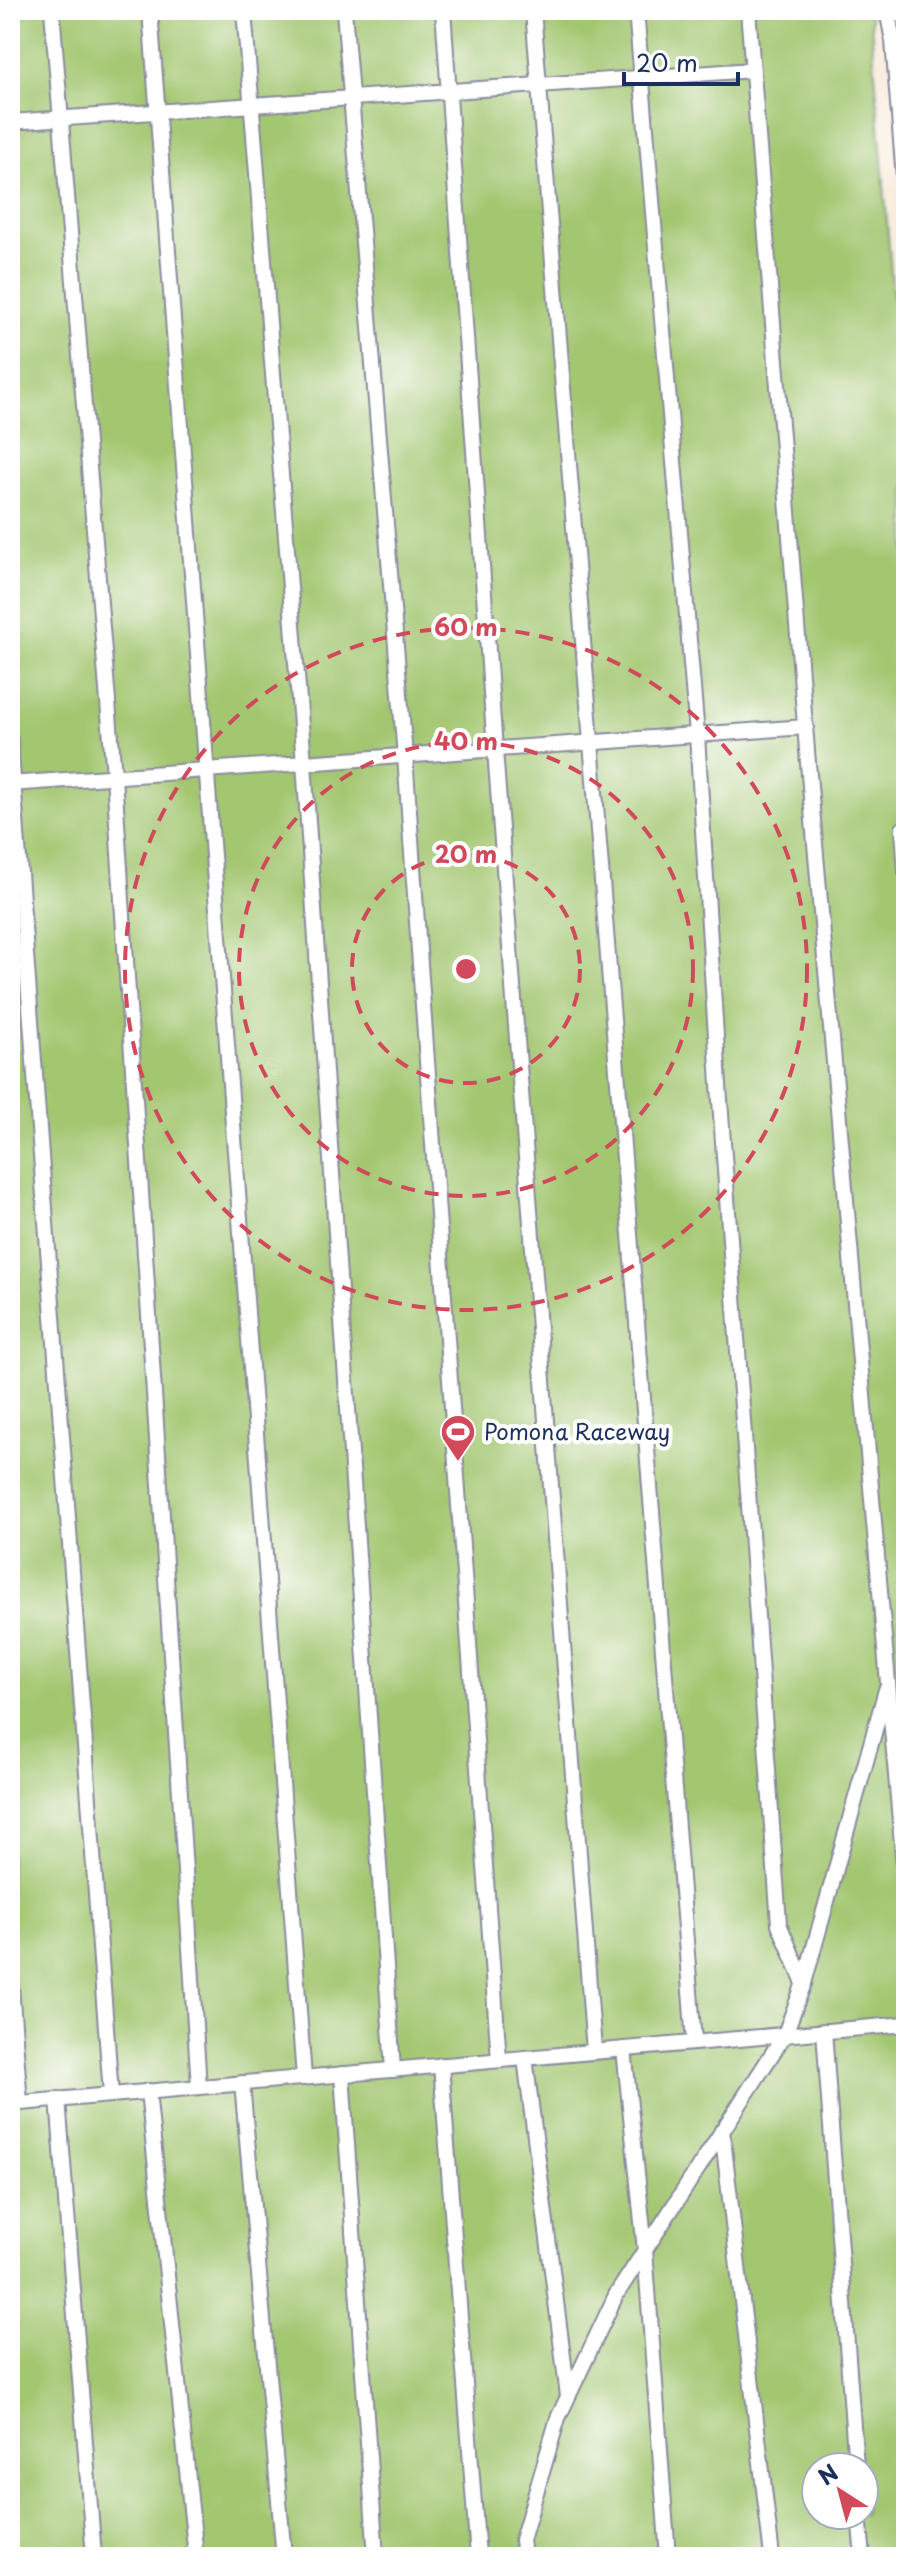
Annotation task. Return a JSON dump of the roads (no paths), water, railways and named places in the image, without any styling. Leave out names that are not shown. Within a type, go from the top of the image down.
[{"type":"lane","points":[[52,10],[114,776],[199,2087]]},
{"type":"lane","points":[[150,10],[304,2078]]},
{"type":"lane","points":[[244,10],[304,763],[393,2070]]},
{"type":"lane","points":[[344,10],[405,756],[499,2060]]},
{"type":"lane","points":[[443,10],[495,750],[594,2051]]},
{"type":"lane","points":[[533,10],[694,2042]]},
{"type":"lane","points":[[636,10],[697,735],[779,1924],[804,1983]]},
{"type":"lane","points":[[748,10],[906,1890]]},
{"type":"lane","points":[[887,10],[893,41],[906,203]]},
{"type":"lane","points":[[10,122],[753,70]]},
{"type":"lane","points":[[12,784],[806,727]]},
{"type":"lane","points":[[10,739],[111,2095]]},
{"type":"lane","points":[[906,828],[903,829],[906,872]]},
{"type":"lane","points":[[524,2557],[522,2540],[558,2418],[616,2295],[785,2034],[804,1983],[888,1682]]},
{"type":"lane","points":[[10,1974],[15,2104],[906,2024]]},
{"type":"lane","points":[[824,2031],[855,2451]]},
{"type":"lane","points":[[624,2049],[645,2250],[668,2557]]},
{"type":"lane","points":[[525,2058],[568,2397]]},
{"type":"lane","points":[[441,2065],[478,2557]]},
{"type":"lane","points":[[342,2074],[376,2557]]},
{"type":"lane","points":[[242,2083],[284,2557]]},
{"type":"lane","points":[[148,2091],[196,2557]]},
{"type":"lane","points":[[58,2099],[94,2557]]},
{"type":"lane","points":[[722,2130],[772,2557]]},
{"type":"lane","points":[[861,2531],[863,2557]]},
{"type":"place","name":"Pomona Raceway","points":[[458,1463]]}]
